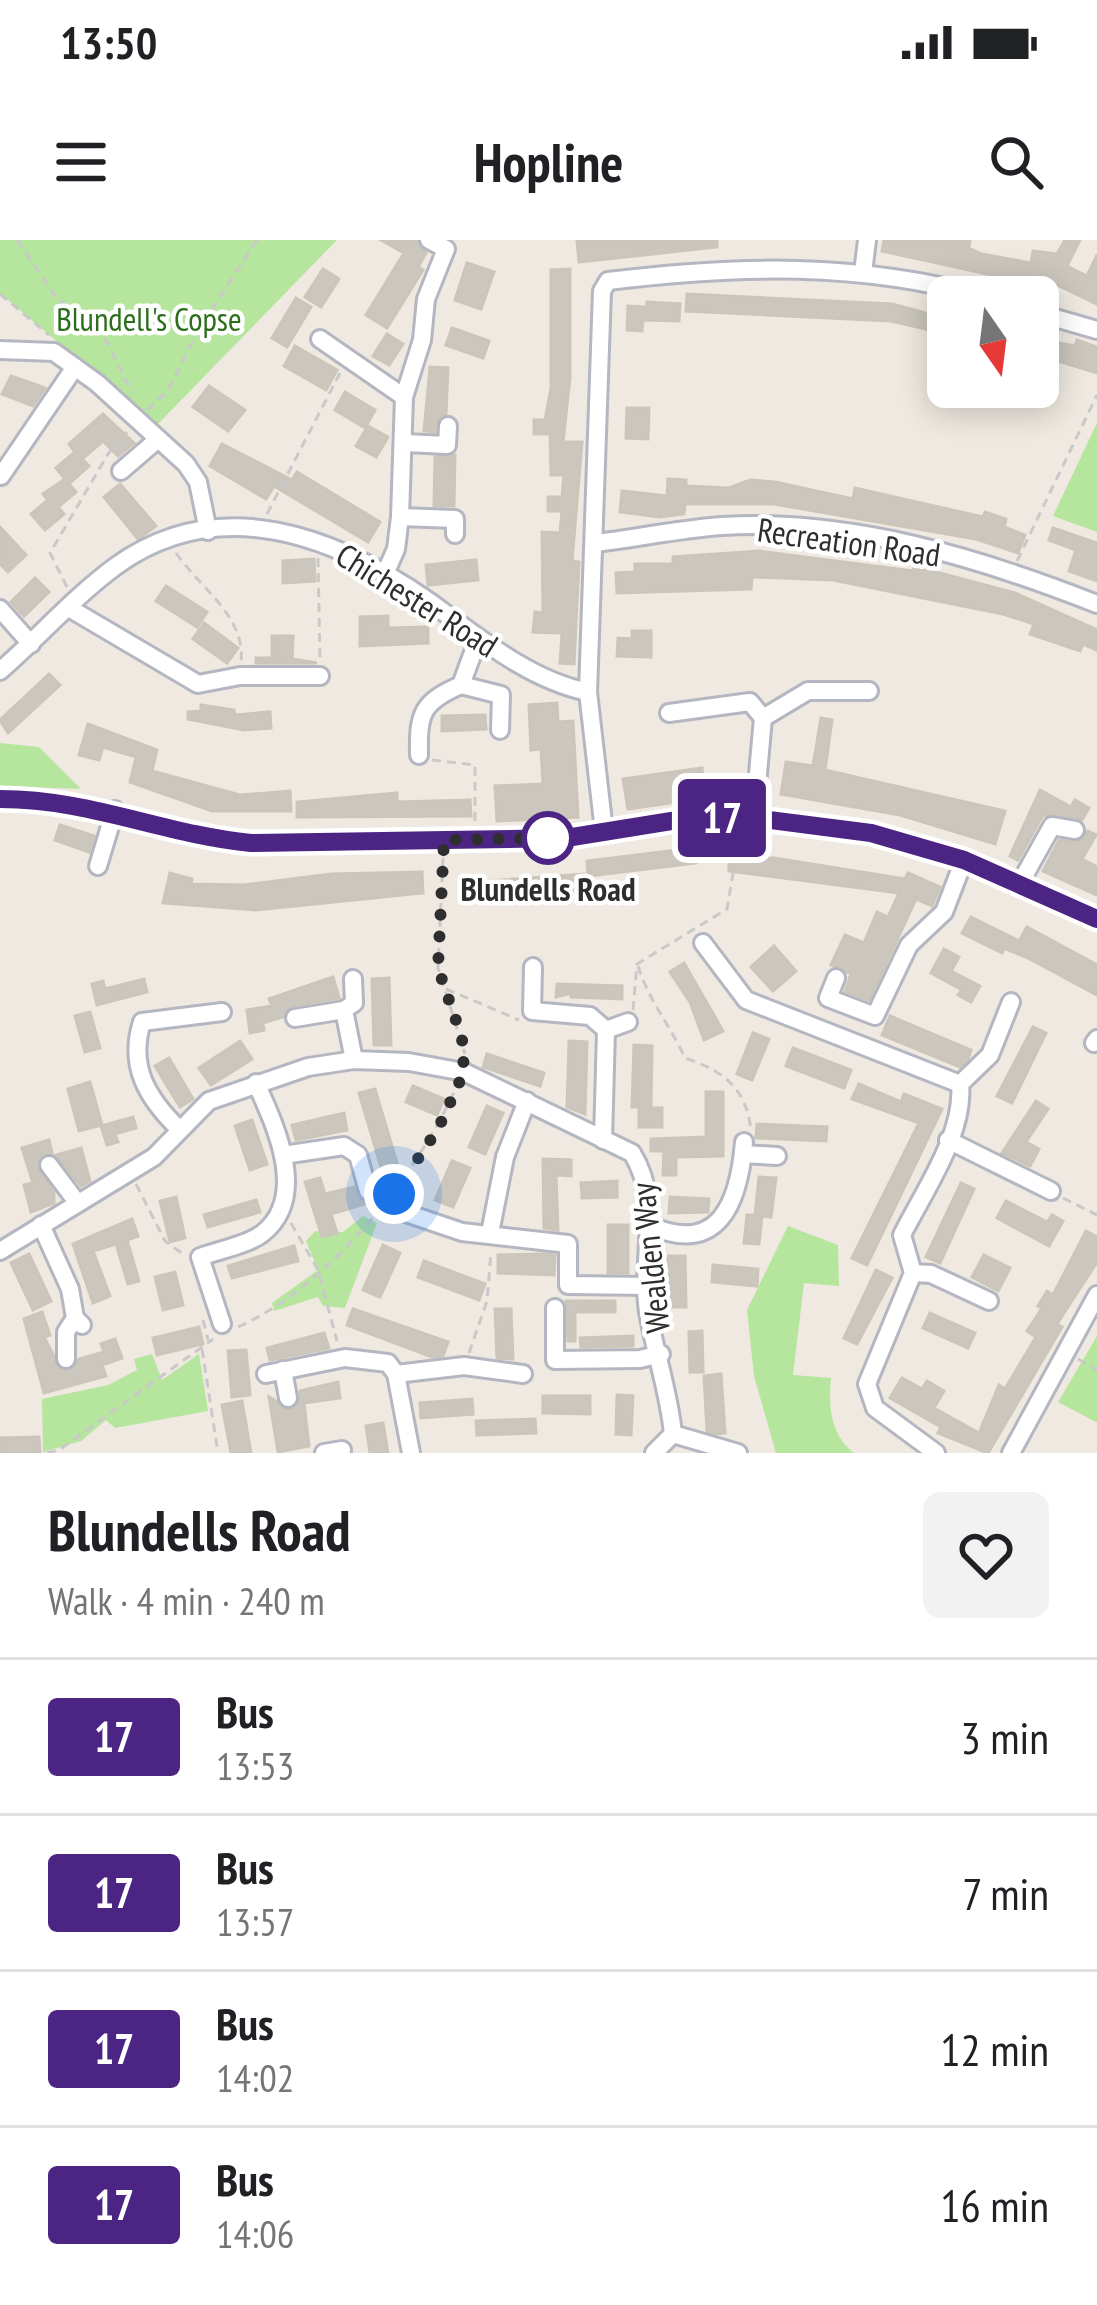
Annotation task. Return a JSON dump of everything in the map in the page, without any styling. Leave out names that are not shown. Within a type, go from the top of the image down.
[{"type":"street","points":[[862,273],[867,240]]},
{"type":"street","points":[[385,574],[396,549],[400,517],[404,397],[422,340],[437,244]]},
{"type":"street","points":[[604,831],[588,692],[602,291],[608,281],[718,267],[785,266],[927,286]]},
{"type":"street","points":[[1059,319],[1097,330]]},
{"type":"street","points":[[320,339],[404,397]]},
{"type":"street","points":[[0,350],[54,352],[142,419],[199,482],[208,531]]},
{"type":"street","points":[[1,476],[75,367]]},
{"type":"street","points":[[405,443],[447,445],[448,426]]},
{"type":"street","points":[[121,471],[158,440]]},
{"type":"street","points":[[400,517],[455,519],[455,534]]},
{"type":"street","name":"Chichester Road","points":[[0,671],[117,565],[168,542],[208,531],[260,526],[318,538],[385,574],[478,639],[564,687],[588,692]]},
{"type":"street","name":"Recreation Road","points":[[595,543],[723,526],[798,528],[908,544],[1012,571],[1097,604]]},
{"type":"street","points":[[73,604],[198,684],[214,685],[240,676],[320,676]]},
{"type":"street","points":[[0,609],[31,644]]},
{"type":"street","points":[[461,685],[478,639]]},
{"type":"street","points":[[419,754],[418,716],[428,699],[461,685],[501,695],[500,730]]},
{"type":"street","points":[[763,718],[818,688],[869,691]]},
{"type":"street","points":[[668,712],[750,702],[763,718],[748,818]]},
{"type":"street","points":[[0,799],[116,811],[205,838],[251,843],[475,839],[604,831],[690,818],[748,818],[871,833],[964,860],[1097,919]]},
{"type":"street","points":[[98,866],[116,811]]},
{"type":"street","points":[[1019,885],[1052,826],[1075,830]]},
{"type":"street","points":[[836,978],[828,998],[875,1016],[909,945],[944,912],[964,860]]},
{"type":"street","points":[[703,943],[746,1000],[960,1084]]},
{"type":"street","points":[[533,967],[532,1011],[590,1016],[603,1027],[603,1140]]},
{"type":"street","points":[[295,1018],[344,1010],[355,1003],[352,979]]},
{"type":"street","points":[[960,1084],[990,1055],[1011,1002]]},
{"type":"street","points":[[344,1010],[354,1060]]},
{"type":"street","points":[[178,1129],[146,1092],[134,1047],[139,1016],[221,1012]]},
{"type":"street","points":[[603,1027],[631,1016]]},
{"type":"street","name":"Wealden Way","points":[[0,1251],[154,1157],[209,1101],[256,1083],[354,1060],[409,1062],[464,1072],[632,1154],[645,1174],[648,1311],[678,1435]]},
{"type":"street","points":[[223,1330],[200,1257],[261,1236],[278,1216],[286,1192],[283,1155],[256,1083]]},
{"type":"street","points":[[936,1453],[867,1397],[872,1366],[913,1273],[902,1235],[948,1140],[962,1103],[960,1084]]},
{"type":"street","points":[[490,1233],[505,1157],[527,1101]]},
{"type":"street","points":[[948,1140],[1051,1191]]},
{"type":"street","points":[[283,1155],[344,1146],[358,1155],[368,1191]]},
{"type":"street","points":[[649,1226],[669,1235],[709,1232],[721,1221],[734,1193],[743,1148],[776,1156]]},
{"type":"street","points":[[49,1165],[76,1202]]},
{"type":"street","points":[[403,1212],[462,1232],[568,1244],[568,1285],[648,1286]]},
{"type":"street","points":[[41,1225],[70,1289],[79,1322],[66,1332],[66,1359]]},
{"type":"street","points":[[913,1273],[931,1274],[989,1301]]},
{"type":"street","points":[[1011,1453],[1097,1295]]},
{"type":"street","name":"Wealden Way","points":[[555,1308],[555,1360],[640,1360],[661,1354]]},
{"type":"street","points":[[288,1398],[275,1372],[344,1353],[388,1363],[396,1374],[411,1453]]},
{"type":"street","points":[[396,1374],[472,1366],[523,1374]]},
{"type":"street","points":[[654,1453],[678,1435],[738,1453]]},
{"type":"path","points":[[17,240],[58,300],[96,321],[142,419]]},
{"type":"path","points":[[73,604],[50,553],[108,454],[167,392],[198,331],[257,240]]},
{"type":"path","points":[[0,294],[59,344],[54,352]]},
{"type":"path","points":[[260,526],[348,358]]},
{"type":"path","points":[[1012,571],[1097,394]]},
{"type":"path","points":[[318,538],[320,676]]},
{"type":"path","points":[[168,542],[235,622],[245,647],[240,676]]},
{"type":"path","points":[[419,754],[444,766],[475,765],[475,839]]},
{"type":"path","points":[[637,964],[727,909],[748,818]]},
{"type":"path","points":[[47,1453],[59,1450],[223,1330],[267,1314],[394,1194],[438,1129],[464,1072],[462,1038],[438,968],[444,840]]},
{"type":"path","points":[[637,964],[656,1012],[668,1022],[685,1058],[731,1079],[752,1128],[743,1148]]},
{"type":"path","points":[[637,964],[631,1016],[656,1012]]},
{"type":"path","points":[[130,1172],[165,1240],[178,1253],[200,1257]]},
{"type":"path","points":[[1051,1191],[1097,1215]]},
{"type":"path","points":[[278,1216],[290,1220],[318,1270],[336,1340],[344,1353]]},
{"type":"path","points":[[472,1366],[487,1301],[490,1233]]},
{"type":"path","points":[[202,1347],[218,1453]]},
{"type":"path","points":[[1066,1352],[1097,1370]]},
{"type":"green space","name":"Blundell's Copse","points":[[0,240],[337,240],[156,426],[0,293]]},
{"type":"green space","points":[[1097,423],[1097,532],[1053,516]]},
{"type":"green space","points":[[0,743],[39,747],[81,789],[0,786]]},
{"type":"green space","points":[[363,1216],[377,1223],[345,1308],[323,1306],[318,1297],[274,1311],[272,1303],[318,1270],[306,1241],[315,1231],[343,1232]]},
{"type":"green space","points":[[788,1226],[838,1245],[839,1286],[804,1283],[793,1375],[831,1378],[833,1420],[840,1438],[854,1453],[776,1453],[754,1376],[747,1310]]},
{"type":"green space","points":[[1097,1336],[1097,1422],[1096,1422],[1058,1402]]},
{"type":"green space","points":[[152,1354],[162,1380],[199,1354],[208,1411],[115,1428],[106,1420],[81,1441],[43,1452],[42,1399],[108,1385],[137,1370],[134,1359]]},
{"type":"building","points":[[381,240],[416,240],[426,253],[418,267],[423,270],[387,328],[366,315],[404,253]]},
{"type":"building","points":[[577,240],[717,240],[717,247],[579,262]]},
{"type":"building","points":[[884,240],[970,240],[969,248],[982,254],[1031,263],[1033,251],[1057,254],[1065,240],[1080,240],[1067,266],[1087,276],[1097,255],[1097,304],[1059,286],[1059,276],[996,276],[882,251]]},
{"type":"building","points":[[467,263],[494,272],[481,309],[455,300]]},
{"type":"building","points":[[323,269],[339,279],[321,307],[305,297]]},
{"type":"building","points":[[570,269],[570,378],[563,442],[582,442],[572,561],[579,562],[574,664],[560,663],[562,633],[533,632],[535,612],[543,613],[542,532],[560,533],[562,511],[548,511],[548,497],[562,497],[564,475],[551,475],[550,434],[534,434],[534,420],[545,420],[551,388],[551,270]]},
{"type":"building","points":[[687,294],[892,304],[927,313],[927,329],[891,321],[686,311]]},
{"type":"building","points":[[296,298],[311,307],[287,347],[272,338]]},
{"type":"building","points":[[647,302],[680,304],[679,321],[643,320],[642,331],[627,330],[628,306],[647,307]]},
{"type":"building","points":[[452,328],[489,341],[483,358],[446,345]]},
{"type":"building","points":[[387,334],[403,344],[389,365],[373,356]]},
{"type":"building","points":[[1077,340],[1097,347],[1097,373],[1059,361],[1059,343],[1075,346]]},
{"type":"building","points":[[295,346],[337,370],[326,390],[284,366]]},
{"type":"building","points":[[430,367],[448,368],[446,414],[437,420],[435,432],[424,431]]},
{"type":"building","points":[[11,376],[45,388],[33,406],[2,394]]},
{"type":"building","points":[[209,386],[245,410],[228,431],[193,407]]},
{"type":"building","points":[[345,392],[375,410],[365,428],[335,410]]},
{"type":"building","points":[[627,408],[649,408],[648,439],[626,438]]},
{"type":"building","points":[[103,414],[134,443],[118,456],[103,441],[82,459],[89,466],[69,484],[76,492],[58,507],[64,514],[45,530],[31,514],[48,500],[43,494],[65,479],[56,468],[75,452],[69,444]]},
{"type":"building","points":[[368,426],[388,437],[376,457],[356,446]]},
{"type":"building","points":[[222,444],[292,480],[297,472],[380,522],[368,542],[274,486],[266,499],[210,466]]},
{"type":"building","points":[[455,455],[454,506],[434,506],[435,457]]},
{"type":"building","points":[[668,479],[686,480],[686,486],[729,488],[750,480],[775,482],[853,499],[855,488],[983,517],[985,512],[1006,519],[1004,527],[1025,535],[1018,553],[976,539],[774,504],[685,504],[684,514],[660,517],[620,512],[622,491],[667,496]]},
{"type":"building","points":[[120,484],[156,526],[138,539],[104,497]]},
{"type":"building","points":[[0,527],[26,555],[8,572],[0,564]]},
{"type":"building","points":[[1053,528],[1097,543],[1097,581],[1069,571],[1076,550],[1049,540]]},
{"type":"building","points":[[759,551],[913,571],[914,566],[1015,593],[1097,630],[1097,650],[1083,644],[1080,651],[1030,634],[1034,624],[1003,614],[833,580],[752,577],[751,589],[617,593],[616,573],[635,572],[635,564],[673,564],[673,557]]},
{"type":"building","points":[[314,559],[315,581],[283,583],[283,561]]},
{"type":"building","points":[[476,560],[478,580],[428,585],[426,565]]},
{"type":"building","points":[[35,578],[49,592],[24,616],[11,602]]},
{"type":"building","points":[[166,586],[207,612],[197,627],[156,601]]},
{"type":"building","points":[[388,616],[388,628],[428,627],[428,643],[360,646],[360,617]]},
{"type":"building","points":[[204,623],[238,648],[227,663],[193,639]]},
{"type":"building","points":[[632,631],[651,631],[651,657],[617,656],[618,638],[632,639]]},
{"type":"building","points":[[272,636],[293,636],[292,659],[317,663],[256,663],[256,658],[272,658]]},
{"type":"building","points":[[49,674],[60,685],[8,733],[0,720]]},
{"type":"building","points":[[557,703],[558,722],[573,721],[578,817],[497,821],[495,786],[543,784],[541,749],[531,750],[529,705]]},
{"type":"building","points":[[201,705],[234,710],[235,715],[270,712],[271,728],[244,730],[188,719],[188,712],[201,711]]},
{"type":"building","points":[[485,715],[486,729],[442,731],[442,716]]},
{"type":"building","points":[[821,718],[832,720],[825,770],[1005,811],[995,844],[900,815],[781,794],[786,762],[813,766]]},
{"type":"building","points":[[88,724],[157,750],[152,771],[240,795],[290,791],[291,811],[212,811],[130,782],[136,757],[103,747],[99,760],[79,755]]},
{"type":"building","points":[[702,768],[705,798],[628,809],[623,779]]},
{"type":"building","points":[[1040,790],[1071,807],[1075,800],[1089,808],[1082,820],[1043,815],[1018,860],[1010,856]]},
{"type":"building","points":[[397,793],[397,802],[470,800],[471,816],[297,817],[297,802]]},
{"type":"building","points":[[60,825],[94,836],[89,852],[55,840]]},
{"type":"building","points":[[1088,831],[1096,835],[1082,859],[1097,867],[1097,895],[1043,871],[1059,840],[1078,842]]},
{"type":"building","points":[[694,848],[696,863],[588,876],[587,861]]},
{"type":"building","points":[[774,858],[905,879],[908,873],[940,887],[932,906],[916,899],[869,1000],[845,991],[851,974],[831,965],[845,935],[864,943],[877,912],[888,917],[899,893],[729,871],[729,859]]},
{"type":"building","points":[[422,872],[423,893],[256,910],[163,903],[170,873],[192,879],[191,884],[244,885],[331,874]]},
{"type":"building","points":[[584,874],[588,895],[574,898],[572,892],[539,896],[538,891],[463,899],[461,883]]},
{"type":"building","points":[[971,917],[1019,941],[1027,927],[1097,965],[1097,995],[1028,958],[1004,948],[1002,953],[962,933]]},
{"type":"building","points":[[774,946],[796,971],[773,991],[751,967]]},
{"type":"building","points":[[944,949],[959,957],[951,971],[980,986],[971,1002],[958,995],[962,990],[931,973]]},
{"type":"building","points":[[684,963],[723,1031],[704,1040],[690,1002],[670,972]]},
{"type":"building","points":[[333,977],[339,998],[292,1006],[283,1017],[263,1023],[264,1030],[250,1033],[247,1010],[272,1006],[269,999]]},
{"type":"building","points":[[389,978],[391,1045],[374,1045],[372,979]]},
{"type":"building","points":[[144,979],[147,992],[97,1005],[92,984],[103,981],[105,989]]},
{"type":"building","points":[[557,984],[622,986],[622,999],[571,997],[571,993],[556,997]]},
{"type":"building","points":[[90,1012],[100,1048],[85,1052],[75,1016]]},
{"type":"building","points":[[890,1016],[971,1050],[968,1059],[960,1067],[882,1035]]},
{"type":"building","points":[[1033,1027],[1046,1033],[1012,1103],[997,1096]]},
{"type":"building","points":[[753,1033],[769,1039],[752,1080],[737,1074]]},
{"type":"building","points":[[240,1041],[252,1059],[211,1085],[199,1068]]},
{"type":"building","points":[[569,1041],[587,1042],[585,1114],[567,1107]]},
{"type":"building","points":[[634,1045],[652,1046],[651,1108],[662,1108],[662,1127],[639,1127],[639,1107],[632,1107]]},
{"type":"building","points":[[793,1048],[851,1070],[844,1088],[786,1066]]},
{"type":"building","points":[[487,1054],[544,1073],[540,1086],[483,1067]]},
{"type":"building","points":[[169,1058],[193,1099],[180,1107],[155,1066]]},
{"type":"building","points":[[90,1082],[102,1125],[79,1131],[68,1089]]},
{"type":"building","points":[[859,1084],[901,1102],[904,1094],[942,1109],[867,1265],[852,1258],[919,1123],[852,1099]]},
{"type":"building","points":[[413,1086],[444,1099],[437,1115],[406,1102]]},
{"type":"building","points":[[375,1089],[397,1163],[381,1167],[359,1093]]},
{"type":"building","points":[[706,1092],[723,1092],[723,1156],[676,1157],[676,1175],[663,1175],[664,1151],[651,1151],[651,1139],[706,1137]]},
{"type":"building","points":[[1036,1101],[1048,1109],[1026,1142],[1039,1149],[1030,1166],[1002,1153]]},
{"type":"building","points":[[487,1106],[503,1113],[485,1154],[469,1147]]},
{"type":"building","points":[[344,1113],[347,1130],[296,1140],[292,1125]]},
{"type":"building","points":[[133,1117],[136,1128],[115,1134],[118,1142],[107,1145],[101,1126]]},
{"type":"building","points":[[252,1120],[267,1164],[250,1170],[235,1126]]},
{"type":"building","points":[[757,1124],[827,1127],[826,1141],[756,1138]]},
{"type":"building","points":[[49,1140],[52,1153],[40,1156],[36,1165],[54,1193],[54,1203],[31,1212],[24,1185],[33,1183],[22,1148]]},
{"type":"building","points":[[81,1148],[90,1181],[81,1186],[56,1155]]},
{"type":"building","points":[[543,1159],[571,1160],[571,1176],[556,1175],[558,1230],[544,1228]]},
{"type":"building","points":[[452,1161],[470,1168],[453,1207],[435,1200]]},
{"type":"building","points":[[759,1177],[776,1178],[771,1217],[762,1216],[759,1244],[744,1243],[747,1215],[755,1215]]},
{"type":"building","points":[[320,1178],[325,1194],[354,1187],[358,1199],[368,1203],[331,1214],[337,1233],[322,1237],[305,1182]]},
{"type":"building","points":[[617,1181],[617,1197],[582,1198],[581,1183]]},
{"type":"building","points":[[961,1183],[974,1189],[940,1263],[926,1257]]},
{"type":"building","points":[[176,1197],[185,1238],[170,1242],[160,1201]]},
{"type":"building","points":[[670,1197],[709,1199],[708,1212],[669,1213]]},
{"type":"building","points":[[256,1200],[260,1212],[208,1227],[204,1215]]},
{"type":"building","points":[[1006,1201],[1047,1222],[1052,1215],[1063,1221],[1049,1246],[997,1218]]},
{"type":"building","points":[[132,1219],[138,1236],[127,1240],[139,1281],[128,1284],[116,1244],[93,1251],[110,1296],[93,1303],[73,1244]]},
{"type":"building","points":[[608,1225],[628,1225],[628,1273],[608,1273]]},
{"type":"building","points":[[1086,1231],[1097,1237],[1097,1262],[1057,1324],[1062,1327],[988,1453],[938,1433],[941,1427],[890,1398],[902,1378],[922,1389],[927,1381],[944,1391],[934,1408],[979,1433],[999,1385],[1005,1389],[1036,1337],[1027,1331],[1042,1308],[1038,1306],[1047,1291],[1053,1295]]},
{"type":"building","points":[[383,1245],[400,1253],[380,1297],[363,1290]]},
{"type":"building","points":[[294,1246],[298,1261],[232,1278],[228,1266]]},
{"type":"building","points":[[29,1254],[51,1301],[33,1310],[11,1263]]},
{"type":"building","points":[[498,1255],[555,1255],[554,1275],[498,1273]]},
{"type":"building","points":[[984,1255],[1010,1268],[998,1291],[972,1277]]},
{"type":"building","points":[[668,1256],[685,1256],[686,1307],[669,1307]]},
{"type":"building","points":[[424,1261],[485,1284],[479,1300],[418,1277]]},
{"type":"building","points":[[713,1265],[758,1269],[757,1286],[712,1282]]},
{"type":"building","points":[[876,1270],[892,1278],[857,1344],[844,1338]]},
{"type":"building","points":[[175,1272],[183,1305],[163,1310],[155,1277]]},
{"type":"building","points":[[566,1301],[615,1301],[615,1312],[575,1312],[575,1341],[568,1341]]},
{"type":"building","points":[[353,1309],[448,1342],[443,1356],[432,1357],[347,1325]]},
{"type":"building","points":[[495,1309],[511,1309],[513,1359],[497,1358]]},
{"type":"building","points":[[42,1312],[50,1335],[44,1337],[61,1370],[71,1370],[79,1359],[104,1352],[101,1344],[115,1339],[122,1358],[102,1365],[106,1376],[44,1393],[24,1319]]},
{"type":"building","points":[[930,1313],[975,1333],[968,1348],[923,1328]]},
{"type":"building","points":[[199,1327],[203,1344],[157,1355],[153,1338]]},
{"type":"building","points":[[702,1331],[703,1372],[690,1372],[689,1332]]},
{"type":"building","points":[[324,1333],[329,1348],[270,1360],[267,1348]]},
{"type":"building","points":[[633,1336],[633,1346],[581,1347],[580,1338]]},
{"type":"building","points":[[246,1350],[250,1395],[232,1397],[228,1351]]},
{"type":"building","points":[[721,1374],[725,1433],[717,1434],[707,1431],[704,1376]]},
{"type":"building","points":[[338,1382],[340,1398],[304,1403],[309,1446],[278,1452],[269,1397],[291,1410],[299,1403],[300,1391]]},
{"type":"building","points":[[617,1395],[633,1396],[631,1435],[616,1434]]},
{"type":"building","points":[[543,1396],[590,1396],[590,1414],[543,1413]]},
{"type":"building","points":[[472,1399],[473,1414],[421,1418],[420,1403]]},
{"type":"building","points":[[242,1401],[251,1453],[231,1453],[222,1405]]},
{"type":"building","points":[[535,1419],[536,1433],[477,1435],[476,1421]]},
{"type":"building","points":[[383,1423],[388,1453],[370,1453],[366,1426]]},
{"type":"building","points":[[39,1437],[40,1453],[0,1453],[0,1438]]},
{"type":"bus line","name":"17","points":[[0,799],[40,799],[116,811],[205,838],[251,843],[566,838],[690,818],[805,823],[871,833],[964,860],[1097,919]]},
{"type":"place","name":"Blundells Road","points":[[548,838]]},
{"type":"route","points":[[394,1194],[438,1129],[464,1072],[462,1038],[438,968],[444,840],[566,838],[548,838]]}]
